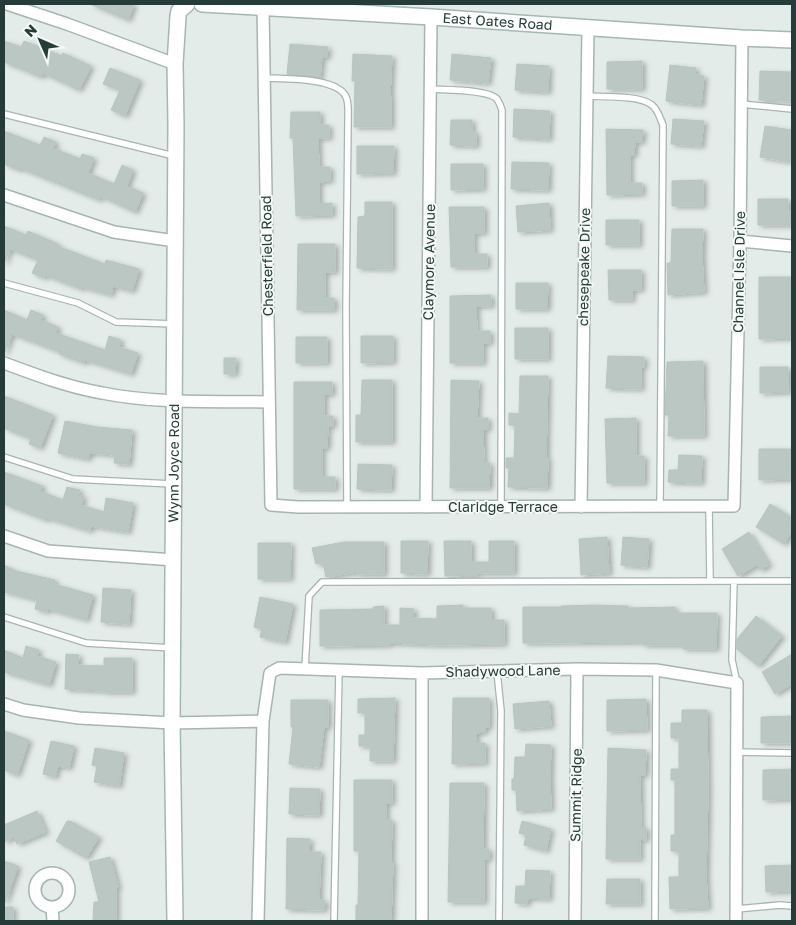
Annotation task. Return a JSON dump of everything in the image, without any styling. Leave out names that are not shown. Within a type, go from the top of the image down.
[{"type":"street","points":[[7,4],[175,64]]},
{"type":"street","name":"East Oates Road","points":[[202,4],[263,6],[792,40]]},
{"type":"street","name":"Wynn Joyce Road","points":[[175,921],[172,723],[175,64],[178,16],[185,6]]},
{"type":"street","name":"Chesterfield Road","points":[[263,6],[271,505]]},
{"type":"street","name":"Claymore Avenue","points":[[426,507],[431,17]]},
{"type":"street","name":"chesepeake Drive","points":[[581,507],[588,28]]},
{"type":"street","name":"Channel Isle Drive","points":[[734,506],[742,38]]},
{"type":"street","points":[[4,195],[114,232],[175,241]]},
{"type":"street","points":[[740,240],[792,246]]},
{"type":"street","points":[[4,363],[44,378],[102,393],[174,401],[269,402]]},
{"type":"street","name":"Claridge Terrace","points":[[271,505],[347,507],[734,506]]},
{"type":"street","points":[[4,536],[48,551],[174,560]]},
{"type":"street","name":"Shadywood Lane","points":[[263,721],[270,673],[279,668],[422,673],[577,669],[656,670],[737,683]]},
{"type":"street","name":"Summit Ridge","points":[[574,921],[577,669]]},
{"type":"street","points":[[422,673],[422,921]]},
{"type":"street","points":[[736,921],[737,683]]},
{"type":"street","points":[[4,704],[23,710],[79,718],[172,723],[263,721],[258,921]]},
{"type":"street","points":[[52,907],[53,921]]},
{"type":"lane","points":[[264,78],[309,80],[330,84],[339,88],[346,96],[348,120],[346,308],[347,507]]},
{"type":"lane","points":[[430,89],[473,91],[491,95],[497,99],[502,110],[501,507]]},
{"type":"lane","points":[[587,96],[641,100],[651,104],[658,112],[663,125],[660,507]]},
{"type":"lane","points":[[741,104],[792,109]]},
{"type":"lane","points":[[4,114],[176,156]]},
{"type":"lane","points":[[4,283],[78,303],[116,322],[174,324]]},
{"type":"lane","points":[[4,457],[73,479],[174,484]]},
{"type":"lane","points":[[708,507],[710,582]]},
{"type":"lane","points":[[734,581],[732,660],[737,683]]},
{"type":"lane","points":[[306,669],[309,596],[322,582],[792,581]]},
{"type":"lane","points":[[4,617],[86,643],[173,648]]},
{"type":"lane","points":[[334,921],[339,670]]},
{"type":"lane","points":[[655,921],[656,670]]},
{"type":"lane","points":[[498,671],[500,711],[499,921]]},
{"type":"lane","points":[[736,752],[792,753]]},
{"type":"lane","points":[[736,909],[780,905],[792,906]]},
{"type":"building","points":[[90,4],[134,4],[128,20]]},
{"type":"building","points":[[4,41],[21,47],[24,41],[62,56],[63,53],[91,66],[79,90],[43,73],[41,77],[4,62]]},
{"type":"building","points":[[290,44],[328,47],[327,57],[322,57],[320,78],[287,74]]},
{"type":"building","points":[[353,54],[392,56],[391,127],[354,127],[355,81],[352,81]]},
{"type":"building","points":[[452,54],[491,58],[488,83],[450,80]]},
{"type":"building","points":[[642,61],[642,89],[607,89],[607,62]]},
{"type":"building","points":[[517,64],[549,66],[548,92],[515,90]]},
{"type":"building","points":[[670,65],[696,68],[695,75],[704,76],[701,105],[666,101]]},
{"type":"building","points":[[110,68],[140,80],[125,116],[111,110],[120,90],[103,84]]},
{"type":"building","points":[[760,71],[792,72],[792,101],[759,100]]},
{"type":"building","points":[[514,109],[550,111],[549,139],[513,137]]},
{"type":"building","points":[[291,112],[320,112],[320,125],[329,125],[329,138],[318,138],[319,167],[330,167],[330,181],[319,182],[319,204],[332,203],[332,215],[296,216],[293,138],[290,138]]},
{"type":"building","points":[[673,119],[704,121],[701,146],[671,144]]},
{"type":"building","points":[[451,120],[472,120],[472,132],[476,132],[476,146],[450,145]]},
{"type":"building","points":[[765,126],[792,130],[792,162],[760,157]]},
{"type":"building","points":[[606,129],[643,130],[642,142],[635,142],[634,155],[630,155],[630,183],[642,183],[642,194],[607,195]]},
{"type":"building","points":[[4,131],[40,145],[44,137],[56,142],[53,148],[80,159],[82,154],[94,158],[88,173],[114,184],[122,165],[133,170],[127,186],[143,193],[135,212],[100,196],[99,200],[20,168],[19,170],[4,164]]},
{"type":"building","points":[[357,146],[394,146],[393,173],[357,174]]},
{"type":"building","points":[[512,162],[549,163],[548,190],[511,189]]},
{"type":"building","points":[[451,164],[483,164],[483,189],[451,190]]},
{"type":"building","points":[[703,180],[703,206],[672,206],[672,181]]},
{"type":"building","points":[[758,199],[788,199],[788,212],[792,212],[792,225],[758,225]]},
{"type":"building","points":[[365,202],[392,202],[392,269],[357,268],[358,217],[365,216]]},
{"type":"building","points":[[549,203],[550,230],[518,232],[516,206]]},
{"type":"building","points":[[449,207],[484,207],[484,233],[474,233],[474,254],[487,254],[487,267],[451,267]]},
{"type":"building","points":[[606,220],[639,220],[639,245],[606,245]]},
{"type":"building","points":[[4,226],[26,235],[28,231],[58,244],[57,246],[105,264],[106,260],[139,269],[132,291],[113,286],[111,295],[82,287],[81,289],[45,275],[44,278],[32,273],[38,260],[10,249],[4,264]]},
{"type":"building","points":[[672,229],[703,229],[704,292],[668,295],[667,263],[671,263]]},
{"type":"building","points":[[298,244],[335,244],[335,272],[325,272],[325,298],[334,298],[334,310],[297,310]]},
{"type":"building","points":[[608,270],[641,270],[641,290],[632,290],[632,300],[609,300]]},
{"type":"building","points":[[759,277],[792,277],[792,338],[759,339]]},
{"type":"building","points":[[516,283],[548,283],[547,309],[516,309]]},
{"type":"building","points":[[491,295],[491,306],[476,306],[477,331],[490,331],[490,343],[483,343],[483,363],[450,363],[450,296]]},
{"type":"building","points":[[4,310],[27,320],[31,310],[43,315],[41,320],[58,327],[56,333],[105,350],[109,336],[121,340],[119,347],[138,353],[131,374],[85,360],[84,363],[12,334],[4,354]]},
{"type":"building","points":[[515,328],[548,328],[548,359],[515,359]]},
{"type":"building","points":[[361,336],[393,336],[393,362],[361,363]]},
{"type":"building","points":[[296,337],[327,337],[327,363],[296,363]]},
{"type":"building","points":[[608,356],[644,357],[644,367],[641,367],[641,389],[606,388]]},
{"type":"building","points":[[224,358],[236,358],[235,374],[224,374]]},
{"type":"building","points":[[703,361],[704,436],[668,436],[669,415],[665,415],[667,362]]},
{"type":"building","points":[[760,367],[788,367],[788,392],[760,393]]},
{"type":"building","points":[[520,376],[548,376],[547,488],[508,487],[509,468],[506,468],[506,458],[514,458],[515,425],[509,425],[509,413],[519,414]]},
{"type":"building","points":[[362,380],[392,380],[392,442],[356,442],[356,415],[361,415]]},
{"type":"building","points":[[451,380],[479,381],[477,418],[488,418],[488,429],[483,429],[484,463],[490,463],[489,488],[450,488]]},
{"type":"building","points":[[294,382],[332,382],[332,394],[324,394],[324,416],[333,416],[333,426],[328,426],[327,448],[322,448],[322,477],[335,477],[335,489],[294,489]]},
{"type":"building","points":[[4,396],[53,415],[40,448],[29,444],[31,439],[4,428]]},
{"type":"building","points":[[636,418],[636,456],[644,456],[644,483],[607,483],[605,419]]},
{"type":"building","points":[[65,421],[97,427],[132,430],[129,464],[114,463],[115,455],[90,453],[88,459],[58,453]]},
{"type":"building","points":[[759,449],[792,449],[792,479],[759,480]]},
{"type":"building","points":[[679,455],[702,456],[701,483],[668,482],[669,470],[678,470]]},
{"type":"building","points":[[358,464],[392,465],[391,490],[357,489]]},
{"type":"building","points":[[4,472],[43,486],[40,491],[63,500],[67,487],[80,490],[78,495],[84,497],[81,505],[104,512],[106,498],[133,503],[128,532],[91,526],[90,531],[47,518],[46,520],[4,504]]},
{"type":"building","points":[[770,504],[792,518],[792,531],[784,544],[756,527]]},
{"type":"building","points":[[749,532],[769,565],[760,570],[757,565],[738,576],[722,549]]},
{"type":"building","points":[[607,537],[609,573],[581,575],[579,539]]},
{"type":"building","points":[[623,537],[649,539],[647,567],[621,565]]},
{"type":"building","points":[[401,541],[428,541],[427,574],[401,573]]},
{"type":"building","points":[[444,541],[471,541],[471,562],[489,562],[489,541],[514,541],[514,573],[477,573],[477,575],[445,576]]},
{"type":"building","points":[[344,542],[384,542],[384,574],[357,574],[357,572],[326,577],[323,563],[316,564],[312,548]]},
{"type":"building","points":[[258,543],[291,543],[290,579],[258,579]]},
{"type":"building","points":[[4,565],[16,571],[55,580],[54,584],[93,595],[86,620],[48,609],[47,612],[35,609],[37,600],[4,592]]},
{"type":"building","points":[[103,588],[131,590],[129,624],[101,622]]},
{"type":"building","points":[[260,597],[293,604],[285,642],[260,637],[262,629],[254,627]]},
{"type":"building","points":[[463,605],[463,608],[491,608],[491,620],[504,620],[504,644],[439,645],[389,643],[389,645],[320,646],[320,610],[373,609],[373,607],[384,606],[384,625],[400,625],[400,608],[414,609],[413,618],[437,619],[437,606]]},
{"type":"building","points":[[628,606],[628,608],[675,607],[675,613],[717,613],[716,649],[683,649],[683,645],[643,645],[643,642],[523,643],[523,607]]},
{"type":"building","points":[[756,616],[782,636],[758,666],[737,649],[737,639]]},
{"type":"building","points":[[26,646],[39,650],[37,656],[56,662],[49,685],[4,672],[4,650],[23,658]]},
{"type":"building","points":[[66,654],[79,655],[78,665],[104,666],[104,658],[132,658],[132,692],[65,689]]},
{"type":"building","points":[[792,654],[792,684],[775,694],[762,672]]},
{"type":"building","points":[[395,698],[393,761],[370,761],[370,746],[359,746],[359,735],[365,735],[365,712],[358,713],[358,699]]},
{"type":"building","points":[[453,698],[489,698],[489,727],[485,727],[485,732],[476,733],[476,743],[485,743],[485,763],[452,764]]},
{"type":"building","points":[[646,699],[647,730],[607,731],[607,700]]},
{"type":"building","points":[[291,700],[328,700],[328,727],[324,727],[319,767],[289,764],[293,727],[291,727]]},
{"type":"building","points":[[549,701],[551,726],[515,729],[513,704]]},
{"type":"building","points":[[682,710],[707,710],[706,876],[708,908],[670,909],[669,877],[679,877],[679,851],[671,851],[671,835],[675,835],[675,780],[671,780],[671,769],[679,769],[679,738],[671,738],[671,723],[682,723]]},
{"type":"building","points":[[792,716],[792,743],[761,743],[761,717]]},
{"type":"building","points":[[4,731],[29,740],[17,775],[4,770]]},
{"type":"building","points":[[51,741],[74,746],[69,768],[58,766],[55,777],[43,774]]},
{"type":"building","points":[[526,744],[551,745],[551,809],[517,811],[516,790],[512,790],[512,779],[514,779],[515,757],[525,757]]},
{"type":"building","points":[[95,748],[124,753],[119,786],[94,782],[97,766],[92,765]]},
{"type":"building","points":[[608,748],[646,750],[645,775],[640,775],[641,828],[646,827],[646,840],[640,839],[640,859],[606,859]]},
{"type":"building","points":[[792,769],[792,799],[763,800],[763,770]]},
{"type":"building","points":[[354,780],[392,780],[392,803],[386,803],[386,820],[392,820],[391,921],[356,921],[359,851],[354,851]]},
{"type":"building","points":[[450,783],[484,783],[483,849],[489,849],[489,859],[484,859],[484,902],[448,902]]},
{"type":"building","points":[[290,788],[320,789],[319,815],[289,814]]},
{"type":"building","points":[[37,811],[46,832],[17,844],[14,837],[4,842],[4,825]]},
{"type":"building","points":[[67,821],[99,837],[86,858],[56,841]]},
{"type":"building","points":[[522,821],[551,829],[546,851],[524,845],[526,835],[519,833]]},
{"type":"building","points":[[287,838],[310,839],[309,852],[321,852],[319,900],[325,900],[324,910],[286,909]]},
{"type":"building","points":[[110,857],[118,887],[116,888],[116,921],[93,921],[94,902],[99,902],[89,862]]},
{"type":"building","points":[[4,861],[18,866],[5,903],[4,903]]},
{"type":"building","points":[[792,865],[792,891],[766,892],[765,866]]},
{"type":"building","points":[[526,870],[550,871],[549,899],[528,898],[527,904],[515,903],[516,886],[525,886]]},
{"type":"building","points":[[607,879],[640,879],[640,904],[606,904]]},
{"type":"building","points":[[4,907],[13,907],[13,921],[4,921]]}]
